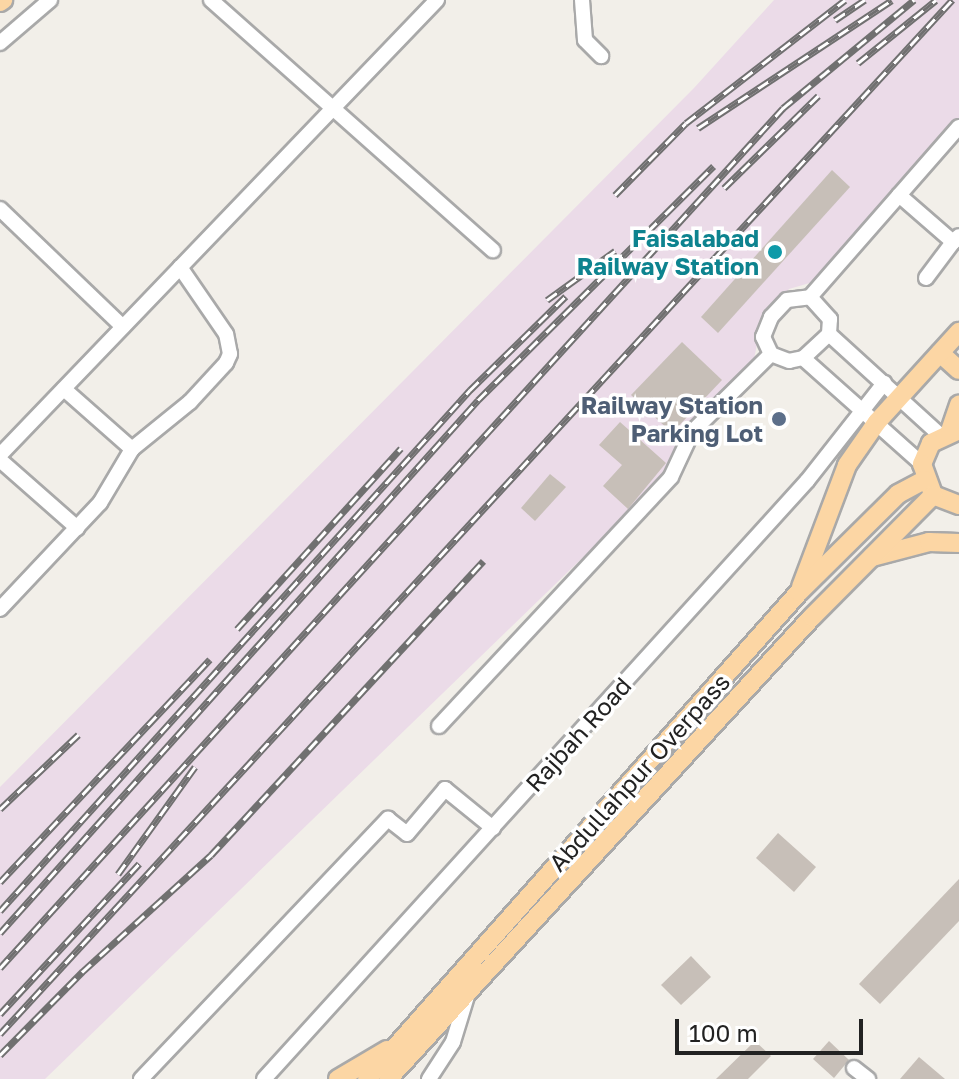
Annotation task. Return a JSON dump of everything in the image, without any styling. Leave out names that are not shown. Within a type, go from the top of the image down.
[{"type":"main road","name":"Rajbah Road","points":[[799,592],[837,483],[870,417],[900,397],[959,332]]},
{"type":"main road","points":[[940,353],[959,370]]},
{"type":"main road","points":[[959,405],[950,432],[926,479],[959,505]]},
{"type":"main road","name":"Abdullahpur Overpass","points":[[388,1079],[870,557],[926,479]]},
{"type":"main road","name":"Abdullahpur Overpass","points":[[367,1079],[799,592],[898,494],[926,479]]},
{"type":"main road","points":[[870,557],[929,542],[959,543]]},
{"type":"main road","points":[[403,1079],[426,1037]]},
{"type":"main road","points":[[338,1079],[397,1045]]},
{"type":"street","points":[[0,43],[50,0]]},
{"type":"street","points":[[211,0],[493,250]]},
{"type":"street","points":[[77,528],[0,457],[180,267],[335,111],[437,0]]},
{"type":"street","points":[[582,0],[585,40],[601,56]]},
{"type":"street","points":[[829,334],[803,358],[789,361],[771,354],[763,337],[771,317],[787,300],[810,297],[959,127]]},
{"type":"street","points":[[899,195],[956,239],[926,278]]},
{"type":"street","points":[[0,209],[123,327]]},
{"type":"street","points":[[3,600],[77,528],[116,482],[132,449],[190,402],[230,354],[226,334],[180,267]]},
{"type":"street","points":[[810,297],[824,307],[829,334],[900,397],[950,432]]},
{"type":"street","points":[[439,726],[671,477],[692,432],[771,354]]},
{"type":"street","points":[[803,358],[870,417],[926,479]]},
{"type":"street","name":"Rajbah Road","points":[[264,1079],[807,481],[870,417],[884,383]]},
{"type":"street","points":[[64,389],[132,449]]},
{"type":"street","points":[[141,1079],[388,819],[407,834],[445,789],[493,828]]},
{"type":"street","points":[[429,1079],[453,1042],[469,990]]},
{"type":"street","points":[[854,1068],[868,1079]]},
{"type":"shaded area","points":[[774,0],[959,0],[959,118],[813,282],[789,289],[761,325],[754,359],[688,427],[671,472],[45,1079],[0,1079],[0,787],[694,88]]},
{"type":"building","name":"Faisalabad Railway Station","points":[[832,170],[850,187],[718,333],[701,317]]},
{"type":"building","points":[[682,342],[722,380],[672,433],[631,395]]},
{"type":"building","points":[[620,422],[666,463],[628,509],[603,486],[622,465],[599,445]]},
{"type":"building","points":[[550,474],[566,487],[535,521],[521,508]]},
{"type":"building","points":[[778,833],[816,867],[794,892],[756,858]]},
{"type":"building","points":[[959,879],[959,921],[880,1004],[859,984]]},
{"type":"building","points":[[691,956],[711,977],[681,1005],[661,985]]},
{"type":"building","points":[[755,1041],[771,1056],[748,1079],[716,1079]]},
{"type":"building","points":[[829,1041],[849,1060],[834,1078],[813,1059]]},
{"type":"building","points":[[919,1057],[945,1079],[900,1079]]},
{"type":"railway","points":[[615,195],[686,123],[845,0]]},
{"type":"railway","points":[[835,20],[865,0]]},
{"type":"railway","points":[[698,128],[892,0]]},
{"type":"railway","points":[[0,968],[783,108],[914,0]]},
{"type":"railway","points":[[858,63],[936,0]]},
{"type":"railway","points":[[0,1034],[952,0]]},
{"type":"railway","points":[[724,188],[818,96]]},
{"type":"railway","points":[[0,933],[478,400],[714,166]]},
{"type":"railway","points":[[547,300],[615,251]]},
{"type":"railway","points":[[0,911],[470,390],[566,296]]},
{"type":"railway","points":[[237,629],[401,448]]},
{"type":"railway","points":[[0,1055],[82,972],[211,855],[483,561]]},
{"type":"railway","points":[[0,882],[210,659]]},
{"type":"railway","points":[[0,809],[78,735]]},
{"type":"railway","points":[[118,874],[195,767]]},
{"type":"railway","points":[[0,1014],[139,864]]},
{"type":"place","name":"Faisalabad Railway Station","points":[[775,252]]},
{"type":"place","name":"Railway Station Parking Lot","points":[[779,419]]}]
